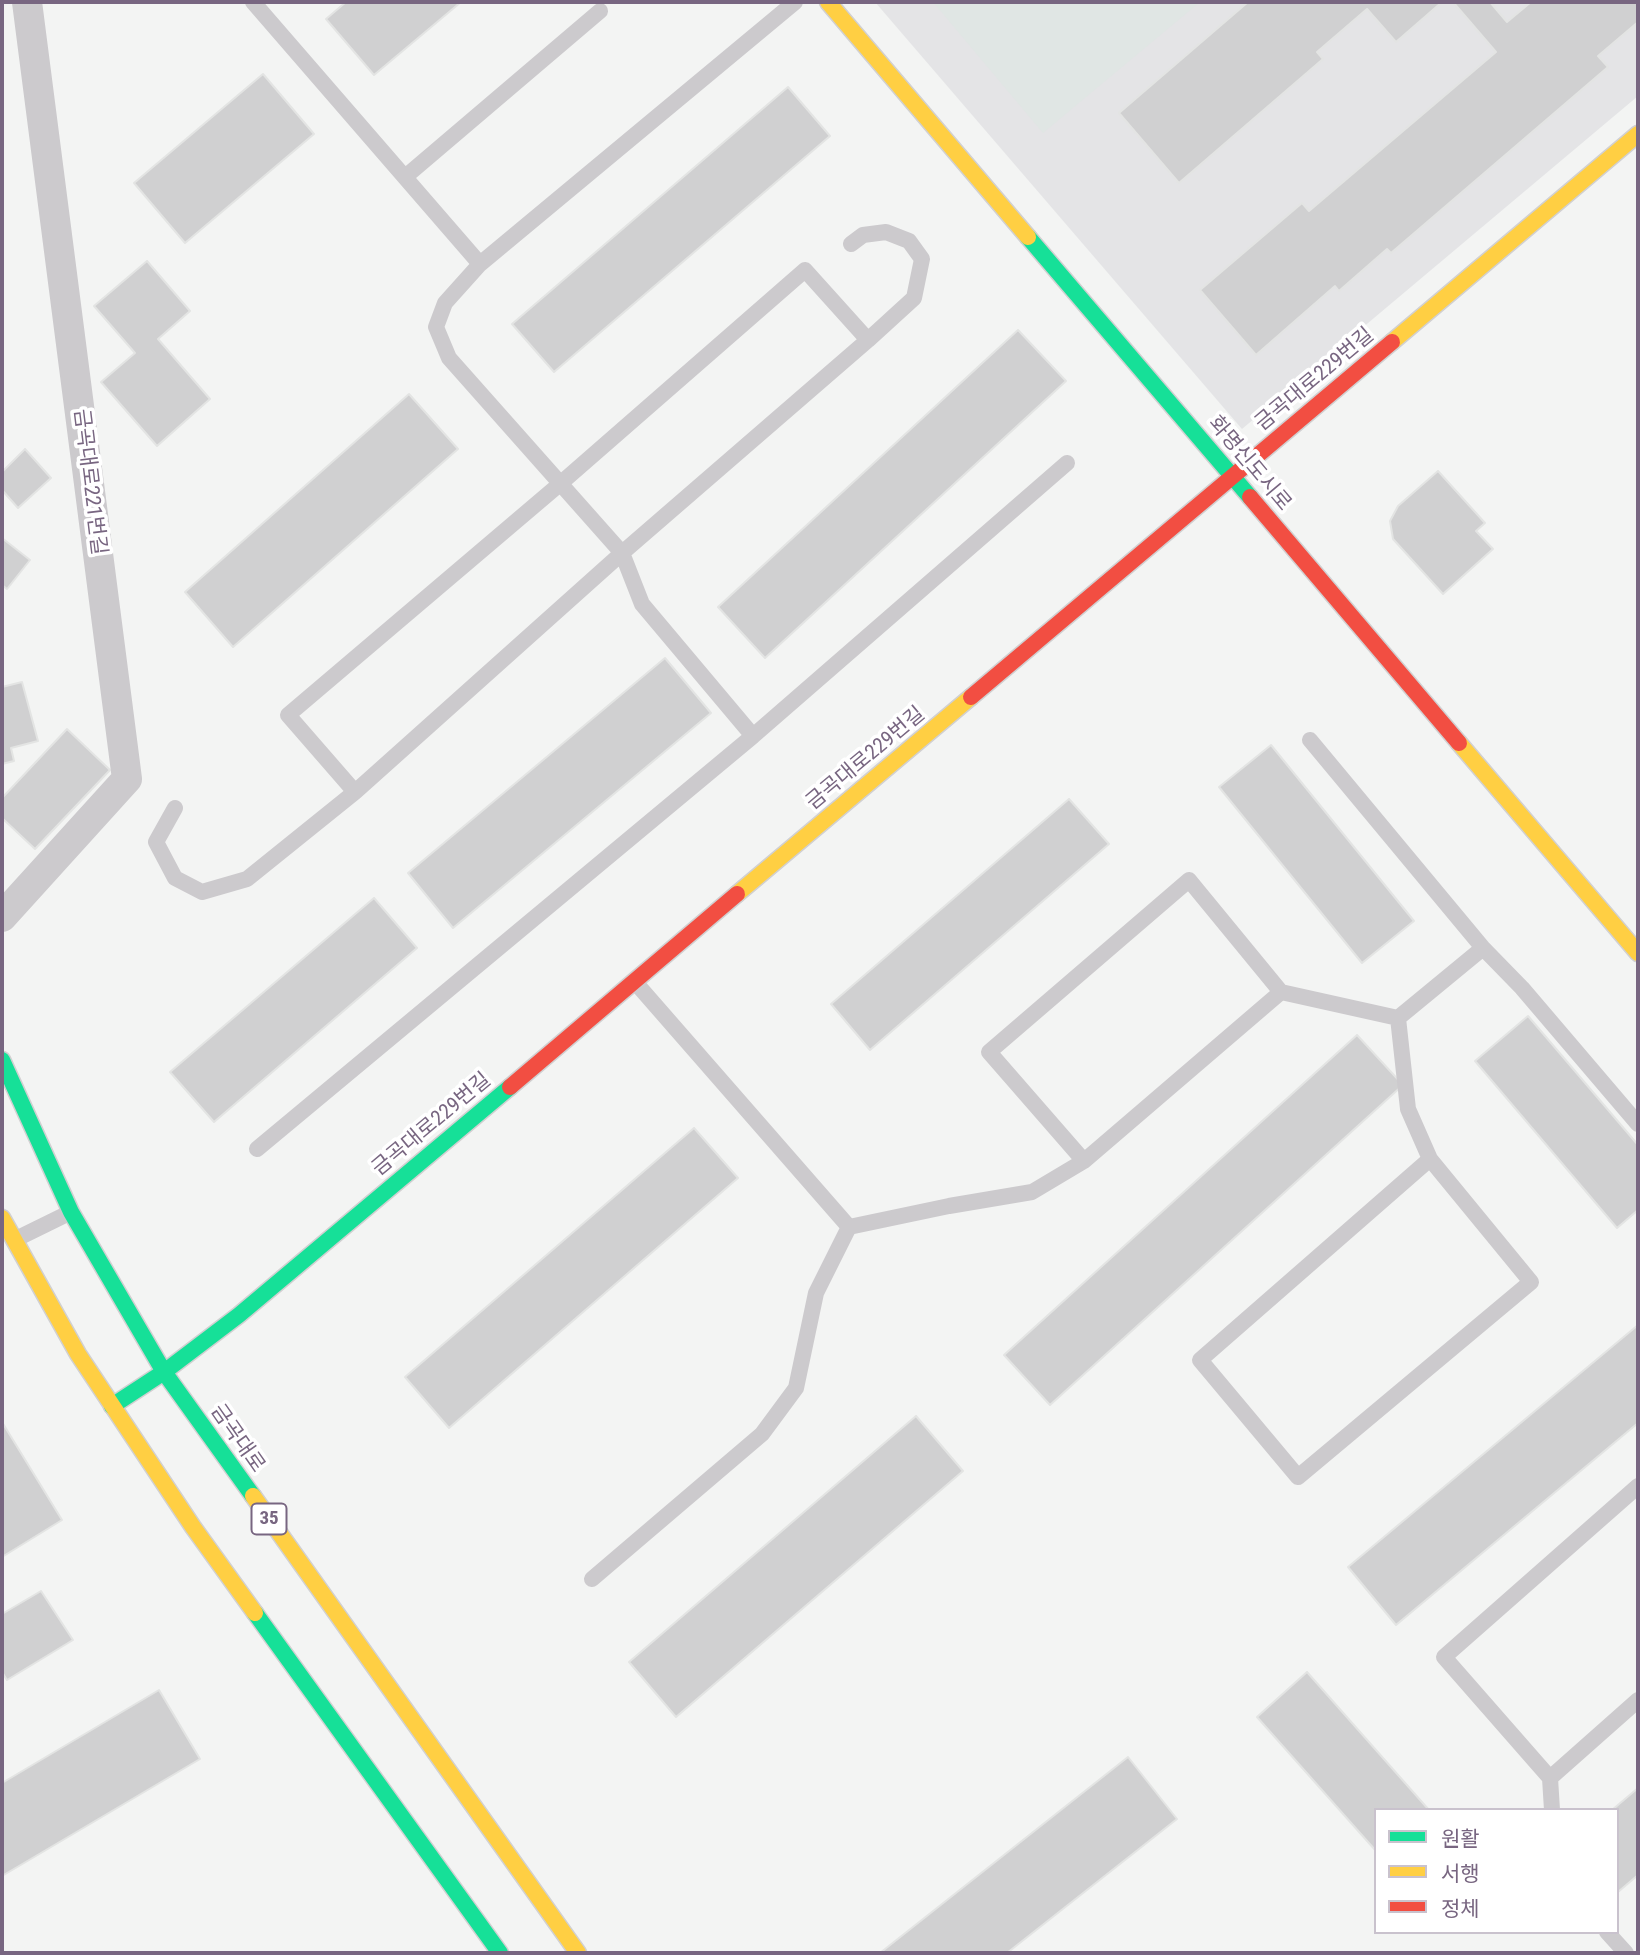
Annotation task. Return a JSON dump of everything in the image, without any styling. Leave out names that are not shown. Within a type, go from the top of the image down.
[{"type":"main road","name":"화명신도시로","points":[[828,2],[1638,953]]},
{"type":"main road","name":"금곡대로229번길","points":[[112,1406],[164,1372],[239,1315],[1638,134]]},
{"type":"main road","name":"금곡대로","points":[[2,1060],[71,1212],[164,1372],[578,1953]]},
{"type":"main road","points":[[2,1218],[8,1244],[192,1527],[500,1953]]},
{"type":"street","name":"금곡대로221번길","points":[[2,916],[127,779],[27,2]]},
{"type":"lane","points":[[253,2],[480,264]]},
{"type":"lane","points":[[753,736],[642,604],[622,553],[449,358],[436,327],[445,303],[480,264],[795,2]]},
{"type":"lane","points":[[405,177],[600,11]]},
{"type":"lane","points":[[175,808],[156,842],[175,878],[202,892],[247,879],[355,792],[622,553],[914,298],[922,259],[909,241],[886,232],[863,235],[851,244]]},
{"type":"lane","points":[[355,792],[288,715],[561,483],[805,270],[868,340]]},
{"type":"lane","points":[[257,1149],[753,736],[1066,463]]},
{"type":"lane","points":[[1310,740],[1483,948],[1522,988],[1638,1124]]},
{"type":"lane","points":[[1084,1161],[989,1052],[1189,880],[1280,992],[1398,1018]]},
{"type":"lane","points":[[1398,1018],[1483,948]]},
{"type":"lane","points":[[635,982],[849,1227]]},
{"type":"lane","points":[[849,1227],[1032,1192],[1084,1161],[1280,992]]},
{"type":"lane","points":[[1398,1018],[1408,1109],[1430,1159],[1531,1282],[1298,1477],[1200,1360],[1430,1159]]},
{"type":"lane","points":[[8,1244],[71,1212]]},
{"type":"lane","points":[[592,1579],[762,1434],[796,1388],[816,1293],[849,1227]]},
{"type":"lane","points":[[1552,1808],[1550,1778],[1444,1657],[1638,1486]]},
{"type":"lane","points":[[1550,1778],[1638,1700]]},
{"type":"lane","points":[[1609,1934],[1626,1953]]},
{"type":"shaded area","points":[[875,2],[1638,2],[1638,96],[1242,429]]},
{"type":"shaded area","points":[[933,2],[1200,2],[1043,133]]},
{"type":"building","points":[[346,2],[461,2],[374,75],[326,19]]},
{"type":"building","points":[[1248,2],[1442,2],[1396,42],[1367,9],[1317,52],[1323,59],[1179,183],[1119,113]]},
{"type":"building","points":[[1453,2],[1490,2],[1507,22],[1531,2],[1638,2],[1638,22],[1598,56],[1608,67],[1391,253],[1387,249],[1339,291],[1335,286],[1256,355],[1200,290],[1302,203],[1309,211],[1496,52]]},
{"type":"building","points":[[263,74],[314,134],[185,243],[134,183]]},
{"type":"building","points":[[788,87],[830,136],[554,372],[512,324]]},
{"type":"building","points":[[147,261],[190,311],[158,339],[210,399],[157,446],[101,382],[135,353],[94,306]]},
{"type":"building","points":[[1018,330],[1066,381],[765,658],[718,607]]},
{"type":"building","points":[[409,394],[458,449],[233,647],[185,592]]},
{"type":"building","points":[[25,449],[51,478],[18,508],[2,490],[2,472]]},
{"type":"building","points":[[1438,471],[1485,523],[1476,531],[1493,549],[1443,594],[1393,539],[1390,521],[1398,506]]},
{"type":"building","points":[[2,538],[30,560],[7,589],[2,585]]},
{"type":"building","points":[[665,658],[711,713],[453,928],[408,873]]},
{"type":"building","points":[[22,682],[38,741],[11,748],[14,761],[2,764],[2,687]]},
{"type":"building","points":[[67,729],[110,770],[35,849],[2,818],[2,798]]},
{"type":"building","points":[[1271,745],[1414,921],[1362,963],[1219,787]]},
{"type":"building","points":[[1069,799],[1109,844],[870,1050],[831,1004]]},
{"type":"building","points":[[374,898],[417,948],[214,1122],[170,1072]]},
{"type":"building","points":[[1528,1016],[1638,1145],[1638,1210],[1617,1228],[1475,1061]]},
{"type":"building","points":[[1357,1035],[1403,1085],[1050,1405],[1004,1355]]},
{"type":"building","points":[[694,1128],[738,1178],[449,1428],[405,1377]]},
{"type":"building","points":[[1638,1325],[1638,1423],[1396,1625],[1348,1567]]},
{"type":"building","points":[[916,1416],[963,1471],[676,1717],[629,1662]]},
{"type":"building","points":[[2,1422],[62,1520],[2,1557]]},
{"type":"building","points":[[41,1591],[73,1640],[7,1680],[2,1672],[2,1614]]},
{"type":"building","points":[[1307,1672],[1427,1808],[1374,1808],[1374,1849],[1257,1717]]},
{"type":"building","points":[[159,1690],[200,1759],[2,1876],[2,1783]]},
{"type":"building","points":[[1128,1757],[1177,1819],[1007,1953],[880,1953]]},
{"type":"building","points":[[1638,1788],[1638,1875],[1619,1891],[1619,1808],[1614,1808]]},
{"type":"traffic: fast","points":[[1028,237],[1250,497]]},
{"type":"traffic: fast","points":[[2,1060],[71,1212],[164,1372],[253,1496]]},
{"type":"traffic: fast","points":[[112,1406],[164,1372],[239,1315],[510,1087]]},
{"type":"traffic: fast","points":[[255,1613],[500,1953]]},
{"type":"traffic: slow","points":[[828,2],[1028,237]]},
{"type":"traffic: slow","points":[[1392,342],[1638,134]]},
{"type":"traffic: slow","points":[[737,894],[971,697]]},
{"type":"traffic: slow","points":[[1459,743],[1638,953]]},
{"type":"traffic: slow","points":[[2,1218],[78,1354],[193,1527],[255,1613]]},
{"type":"traffic: slow","points":[[253,1496],[578,1953]]},
{"type":"traffic: jam","points":[[971,697],[1392,342]]},
{"type":"traffic: jam","points":[[1250,497],[1459,743]]},
{"type":"traffic: jam","points":[[510,1087],[737,894]]}]
